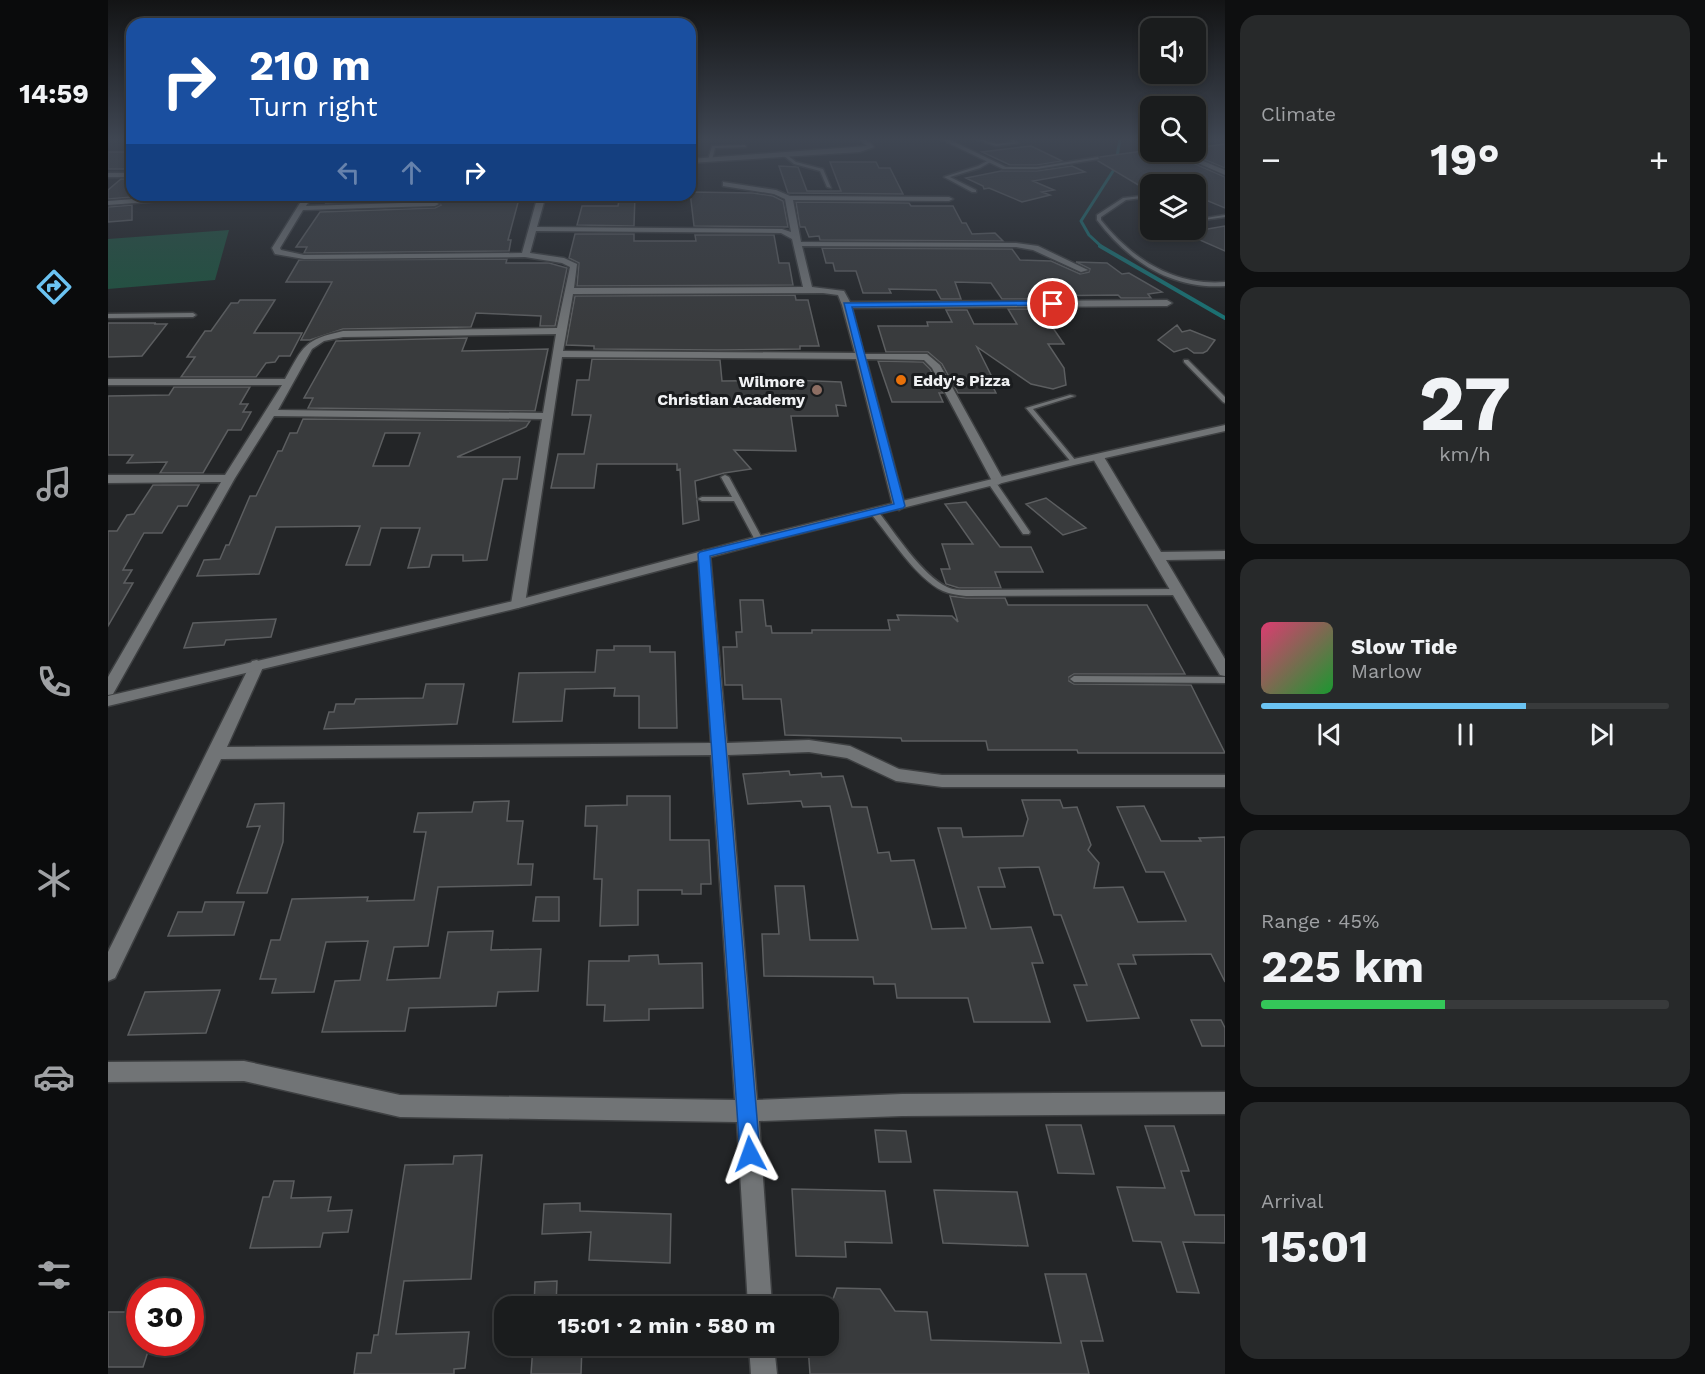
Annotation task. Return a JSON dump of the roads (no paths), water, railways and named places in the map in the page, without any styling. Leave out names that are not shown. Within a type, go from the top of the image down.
[{"type":"street","points":[[304,203],[276,248],[278,252],[304,257],[525,255],[564,261],[574,266],[571,291],[560,331],[518,604]]},
{"type":"street","points":[[525,255],[540,203]]},
{"type":"street","points":[[790,203],[808,290]]},
{"type":"street","points":[[301,208],[435,204]]},
{"type":"street","points":[[532,229],[769,230],[790,234],[797,241],[1016,245],[1035,248],[1084,270]]},
{"type":"street","points":[[571,291],[808,290],[841,293],[847,305],[900,506]]},
{"type":"street","points":[[847,305],[1167,303]]},
{"type":"street","points":[[108,690],[229,478],[271,412],[308,347],[321,339],[344,334],[560,331]]},
{"type":"street","points":[[558,354],[927,357],[932,360],[995,482]]},
{"type":"street","points":[[108,382],[288,382]]},
{"type":"street","points":[[271,412],[548,416]]},
{"type":"street","points":[[108,701],[518,604],[759,540],[1074,462],[1225,428]]},
{"type":"street","points":[[1098,457],[1225,671]]},
{"type":"street","points":[[108,479],[229,478]]},
{"type":"street","points":[[704,554],[759,1296]]},
{"type":"street","points":[[1155,556],[1225,555]]},
{"type":"street","points":[[108,972],[257,665]]},
{"type":"street","points":[[216,753],[718,749],[809,746],[849,752],[896,775],[942,781],[1225,782]]},
{"type":"street","points":[[108,1072],[244,1071],[400,1106],[747,1111],[902,1105],[1225,1103]]},
{"type":"street","points":[[763,1356],[764,1374]]},
{"type":"lane","points":[[1115,203],[1099,216],[1099,220],[1115,241],[1169,277],[1194,285],[1225,284]]},
{"type":"lane","points":[[1206,219],[1225,216]]},
{"type":"lane","points":[[108,316],[193,315]]},
{"type":"lane","points":[[1186,361],[1225,401]]},
{"type":"lane","points":[[1072,396],[1029,408],[1074,462]]},
{"type":"lane","points":[[725,477],[759,540]]},
{"type":"lane","points":[[995,482],[1026,532]]},
{"type":"lane","points":[[702,499],[738,499]]},
{"type":"lane","points":[[874,512],[923,571],[947,591],[966,593],[1177,592]]},
{"type":"lane","points":[[1074,679],[1225,680]]},
{"type":"waterway","points":[[1092,203],[1081,221],[1089,235],[1102,247]]},
{"type":"waterway","points":[[1100,246],[1225,318]]},
{"type":"place","name":"Eddy's Pizza","points":[[901,380]]},
{"type":"place","name":"Wilmore Christian Academy","points":[[817,390]]}]
